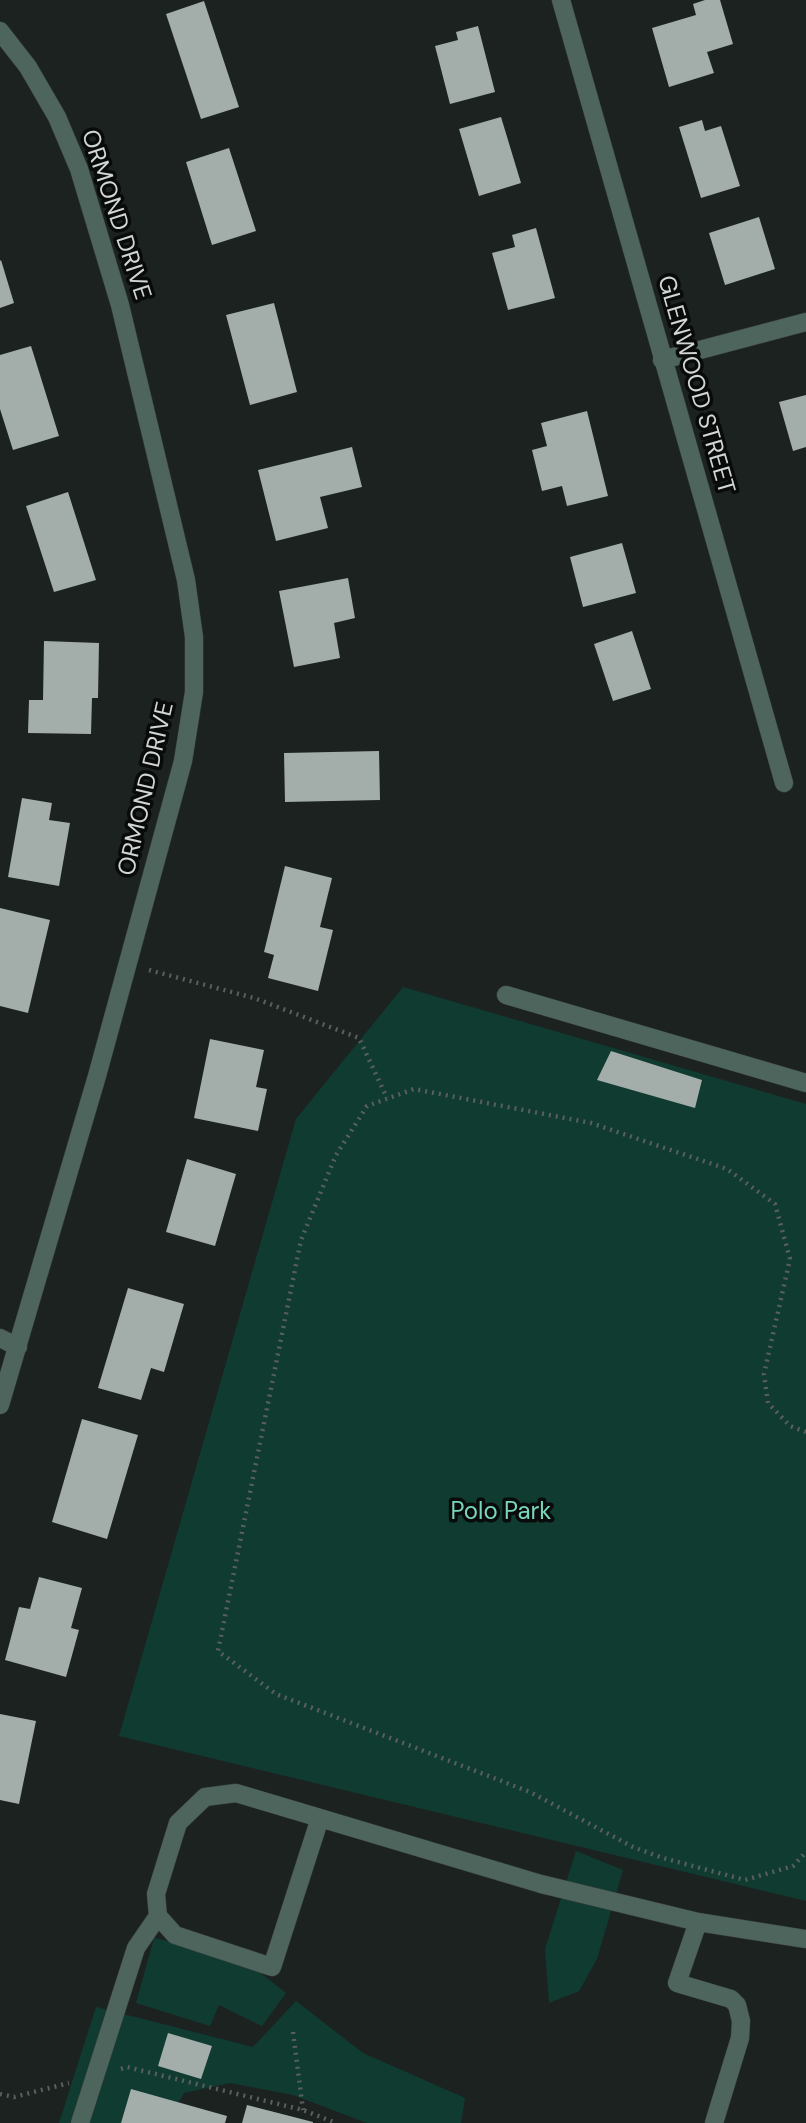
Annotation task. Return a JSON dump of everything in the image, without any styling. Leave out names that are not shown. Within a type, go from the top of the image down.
[{"type":"street","name":"GLENWOOD STREET","points":[[561,0],[784,783]]},
{"type":"street","name":"ORMOND DRIVE","points":[[0,31],[29,67],[57,117],[79,169],[120,305],[154,441],[186,580],[194,636],[194,692],[183,761],[128,964],[0,1405]]},
{"type":"street","points":[[662,360],[806,322]]},
{"type":"street","points":[[506,995],[806,1083]]},
{"type":"street","points":[[0,1338],[18,1347]]},
{"type":"street","points":[[320,1818],[272,1967],[175,1935],[158,1916],[156,1894],[178,1823],[205,1797],[236,1793],[320,1818],[541,1884],[698,1922],[806,1939]]},
{"type":"street","points":[[80,2123],[136,1948],[158,1916]]},
{"type":"street","points":[[698,1922],[677,1983],[731,1999],[737,2005],[741,2021],[740,2038],[714,2123]]},
{"type":"path","points":[[128,964],[254,998],[359,1038],[387,1098]]},
{"type":"path","points":[[806,1432],[790,1426],[768,1403],[764,1374],[790,1259],[775,1204],[727,1169],[591,1123],[414,1088],[387,1098],[367,1106],[336,1155],[301,1240],[218,1651],[276,1695],[530,1792],[634,1847],[663,1857],[745,1880],[793,1866],[806,1852]]},
{"type":"path","points":[[293,2032],[303,2110]]},
{"type":"path","points":[[0,2094],[14,2097],[127,2067],[303,2110],[337,2123]]},
{"type":"green space","name":"Polo Park","points":[[403,987],[806,1104],[806,1901],[119,1736],[296,1119]]},
{"type":"green space","points":[[576,1851],[623,1870],[597,1959],[579,1991],[549,2003],[545,1949]]},
{"type":"green space","points":[[154,1938],[226,1954],[248,1963],[286,1993],[262,2026],[219,2005],[210,2026],[136,2003]]},
{"type":"green space","points":[[296,2001],[363,2053],[465,2098],[461,2123],[367,2123],[293,2095],[230,2083],[184,2093],[167,2123],[59,2123],[96,2007],[253,2047]]},
{"type":"building","points":[[705,0],[720,0],[733,44],[707,52],[714,73],[669,87],[652,28],[696,15],[693,4]]},
{"type":"building","points":[[204,1],[239,107],[201,119],[166,14]]},
{"type":"building","points":[[478,26],[495,92],[450,104],[435,46],[458,40],[456,32]]},
{"type":"building","points":[[501,117],[521,183],[479,196],[459,129]]},
{"type":"building","points":[[702,120],[705,131],[721,126],[740,186],[701,198],[679,127]]},
{"type":"building","points":[[229,148],[256,231],[212,245],[186,162]]},
{"type":"building","points":[[759,217],[775,269],[725,285],[709,233]]},
{"type":"building","points":[[536,228],[555,298],[508,310],[492,253],[515,247],[512,235]]},
{"type":"building","points":[[0,261],[14,303],[0,308]]},
{"type":"building","points":[[274,303],[297,392],[250,405],[226,315]]},
{"type":"building","points":[[31,346],[59,436],[13,450],[0,409],[0,355]]},
{"type":"building","points":[[806,395],[806,447],[793,451],[779,402]]},
{"type":"building","points":[[587,411],[608,496],[567,506],[562,486],[542,491],[532,450],[547,446],[541,423]]},
{"type":"building","points":[[352,447],[362,487],[320,497],[328,528],[276,541],[258,470]]},
{"type":"building","points":[[68,492],[96,580],[54,592],[26,506]]},
{"type":"building","points":[[622,543],[636,593],[583,607],[570,557]]},
{"type":"building","points":[[348,578],[355,618],[334,623],[340,658],[294,667],[279,591]]},
{"type":"building","points":[[632,631],[651,689],[613,701],[594,644]]},
{"type":"building","points":[[44,641],[99,643],[98,698],[92,698],[91,734],[28,733],[29,700],[43,700]]},
{"type":"building","points":[[379,751],[380,800],[285,802],[284,753]]},
{"type":"building","points":[[22,798],[52,803],[49,820],[70,823],[59,886],[8,877]]},
{"type":"building","points":[[285,866],[332,878],[320,927],[333,930],[318,991],[268,978],[274,955],[264,952]]},
{"type":"building","points":[[0,908],[50,920],[28,1013],[0,1006]]},
{"type":"building","points":[[210,1039],[264,1050],[256,1087],[267,1089],[258,1131],[194,1118]]},
{"type":"building","points":[[611,1051],[702,1080],[695,1108],[597,1080]]},
{"type":"building","points":[[187,1159],[236,1174],[215,1246],[166,1232]]},
{"type":"building","points":[[128,1288],[184,1304],[164,1372],[151,1368],[141,1400],[98,1388]]},
{"type":"building","points":[[82,1419],[138,1435],[107,1539],[52,1522]]},
{"type":"building","points":[[39,1577],[82,1588],[71,1628],[79,1630],[66,1677],[5,1660],[19,1607],[30,1609]]},
{"type":"building","points":[[0,1714],[36,1721],[19,1804],[0,1800]]},
{"type":"building","points":[[168,2033],[212,2046],[201,2079],[158,2066]]},
{"type":"building","points":[[131,2089],[227,2116],[225,2123],[121,2123]]},
{"type":"building","points":[[247,2105],[313,2122],[313,2123],[242,2123]]}]
